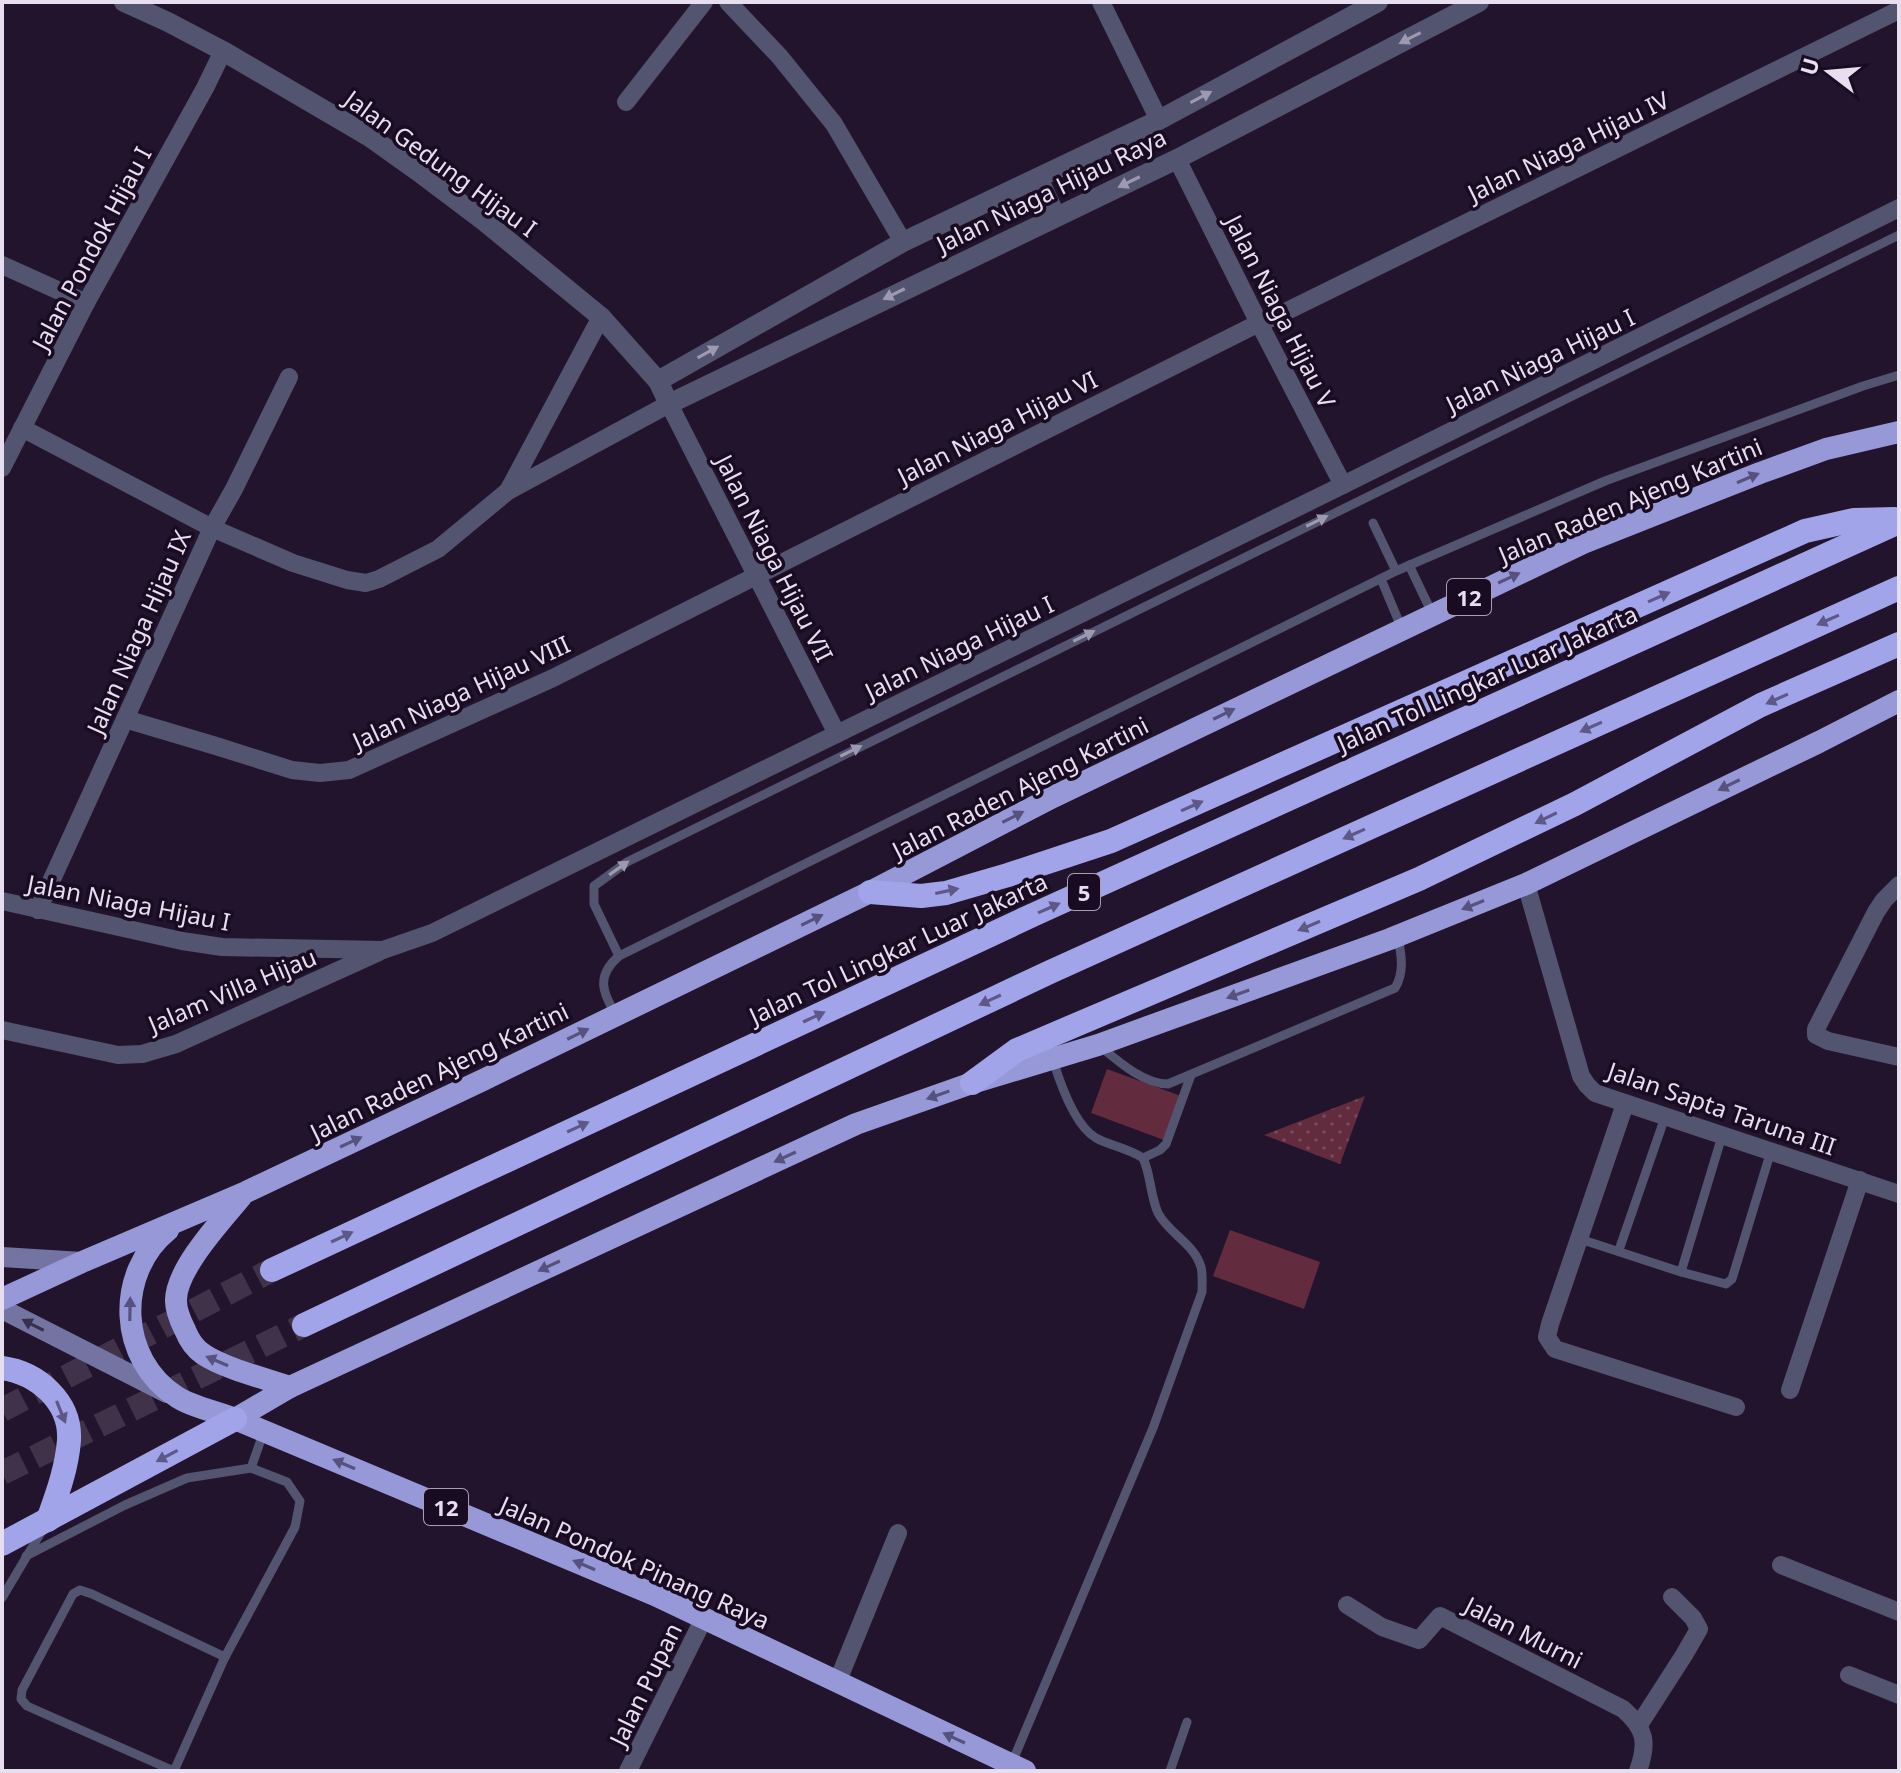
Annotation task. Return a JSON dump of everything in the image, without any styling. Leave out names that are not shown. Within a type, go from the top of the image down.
[{"type":"highway","name":"Jalan Raden Ajeng Kartini","points":[[2,1299],[246,1192],[870,892],[1053,797],[1583,543],[1826,449],[1899,432]]},
{"type":"highway","points":[[870,892],[921,896],[946,893],[1111,841],[1805,531],[1854,520],[1899,521]]},
{"type":"highway","name":"Jalan Tol Lingkar Luar Jakarta","points":[[272,1270],[1035,914],[1899,521]]},
{"type":"highway","name":"5","points":[[304,1325],[1050,972],[1899,588]]},
{"type":"highway","points":[[972,1083],[1017,1050],[1419,879],[1575,804],[1761,705],[1899,644]]},
{"type":"highway","points":[[2,1544],[290,1387],[856,1124],[972,1083],[1098,1045],[1398,936],[1526,884],[1899,701]]},
{"type":"highway","points":[[246,1192],[189,1263],[176,1300],[191,1342],[204,1355],[290,1387]]},
{"type":"highway","name":"Jalan Raden Ajeng Kartini","points":[[178,1222],[145,1255],[135,1276],[130,1298],[130,1322],[135,1345],[145,1365],[178,1398]]},
{"type":"highway","points":[[2,1368],[32,1378],[47,1387],[58,1401],[66,1422],[69,1439],[62,1481],[48,1520]]},
{"type":"highway","name":"Jalan Pondok Pinang Raya","points":[[178,1398],[633,1585],[1018,1768]]},
{"type":"main road","points":[[2,1257],[82,1262]]},
{"type":"main road","name":"Jalan Pondok Pinang Raya","points":[[2,1309],[178,1398]]},
{"type":"street","name":"Jalan Gedung Hijau I","points":[[124,2],[223,51],[383,146],[484,221],[601,317],[658,381],[669,404]]},
{"type":"street","points":[[626,102],[704,2]]},
{"type":"street","points":[[728,2],[780,57],[834,124],[903,242]]},
{"type":"street","points":[[1101,2],[1159,120]]},
{"type":"street","name":"Jalan Niaga Hijau Raya","points":[[658,381],[903,242],[1159,120],[1378,2]]},
{"type":"street","name":"Jalan Niaga Hijau Raya","points":[[508,491],[669,404],[1177,159],[1479,2]]},
{"type":"street","name":"Jalan Niaga Hijau IV","points":[[1259,323],[1897,9]]},
{"type":"street","name":"Jalan Pondok Hijau I","points":[[2,468],[86,303],[223,51]]},
{"type":"street","name":"Jalan Niaga Hijau V","points":[[1177,159],[1343,485]]},
{"type":"street","points":[[1038,178],[1056,217]]},
{"type":"street","name":"Jalan Niaga Hijau I","points":[[2,901],[222,947],[383,950],[432,933],[1899,208]]},
{"type":"street","points":[[2,265],[86,303]]},
{"type":"street","points":[[22,428],[212,528],[303,566],[366,583],[438,549],[508,491],[601,317]]},
{"type":"street","name":"Jalan Niaga Hijau VI","points":[[756,575],[1259,323]]},
{"type":"street","name":"Jalan Niaga Hijau IX","points":[[38,910],[212,528],[289,377]]},
{"type":"street","name":"Jalan Niaga Hijau VII","points":[[669,404],[837,734]]},
{"type":"street","name":"Jalan Niaga Hijau VIII","points":[[125,719],[292,770],[320,773],[349,770],[553,678],[756,575]]},
{"type":"street","name":"Jalan Sapta Taruna III","points":[[1526,884],[1581,1076],[1595,1093],[1899,1194]]},
{"type":"street","points":[[1899,885],[1876,912],[1816,1029],[1816,1035],[1828,1041],[1899,1057]]},
{"type":"street","name":"Jalam Villa Hijau","points":[[2,1030],[118,1055],[142,1054],[176,1044],[383,950]]},
{"type":"street","points":[[1625,1104],[1547,1337],[1555,1349],[1736,1407]]},
{"type":"street","name":"Jalan Sapta Taruna III","points":[[1790,1390],[1860,1180]]},
{"type":"street","points":[[837,1683],[898,1533]]},
{"type":"street","points":[[1781,1565],[1899,1612]]},
{"type":"street","points":[[1642,1770],[1645,1740],[1639,1725],[1699,1629],[1693,1618],[1672,1597]]},
{"type":"street","name":"Jalan Murni","points":[[1347,1605],[1382,1627],[1419,1640],[1440,1616],[1623,1709],[1639,1725]]},
{"type":"street","name":"Jalan Pupan","points":[[628,1771],[704,1618]]},
{"type":"street","points":[[1849,1675],[1899,1695]]},
{"type":"lane","points":[[619,956],[594,904],[594,886],[627,862],[1899,235]]},
{"type":"lane","points":[[616,1015],[603,988],[609,964],[619,956],[1409,565],[1605,481],[1899,375]]},
{"type":"lane","points":[[1373,523],[1396,571]]},
{"type":"lane","points":[[1409,565],[1433,614]]},
{"type":"lane","points":[[1381,579],[1402,629]]},
{"type":"lane","points":[[1098,1045],[1138,1074],[1159,1084],[1168,1084],[1395,988],[1401,971],[1398,936]]},
{"type":"lane","points":[[1018,1768],[1019,1743],[1153,1428],[1202,1292],[1201,1268],[1195,1254],[1160,1217],[1144,1160],[1124,1147],[1105,1142],[1087,1131],[1060,1084],[1053,1059]]},
{"type":"lane","points":[[1144,1160],[1166,1144],[1191,1075]]},
{"type":"lane","points":[[1619,1250],[1665,1117]]},
{"type":"lane","points":[[1681,1272],[1722,1136]]},
{"type":"lane","points":[[1580,1239],[1726,1284],[1732,1279],[1771,1151]]},
{"type":"lane","points":[[251,1468],[264,1431]]},
{"type":"lane","points":[[26,1556],[125,1505],[187,1478],[251,1468],[287,1482],[300,1501],[295,1527],[225,1657],[174,1771],[27,1706],[21,1699],[22,1690],[73,1594],[80,1590],[225,1657]]},
{"type":"lane","points":[[2,1598],[48,1520]]},
{"type":"lane","points":[[1170,1771],[1187,1722]]},
{"type":"shaded area","points":[[1107,1069],[1181,1096],[1164,1140],[1091,1113]]},
{"type":"shaded area","points":[[1365,1096],[1340,1164],[1264,1135]]},
{"type":"shaded area","points":[[1230,1230],[1320,1262],[1304,1309],[1213,1276]]},
{"type":"tunnel","points":[[2,1410],[272,1270]]},
{"type":"tunnel","points":[[2,1473],[304,1325]]}]
